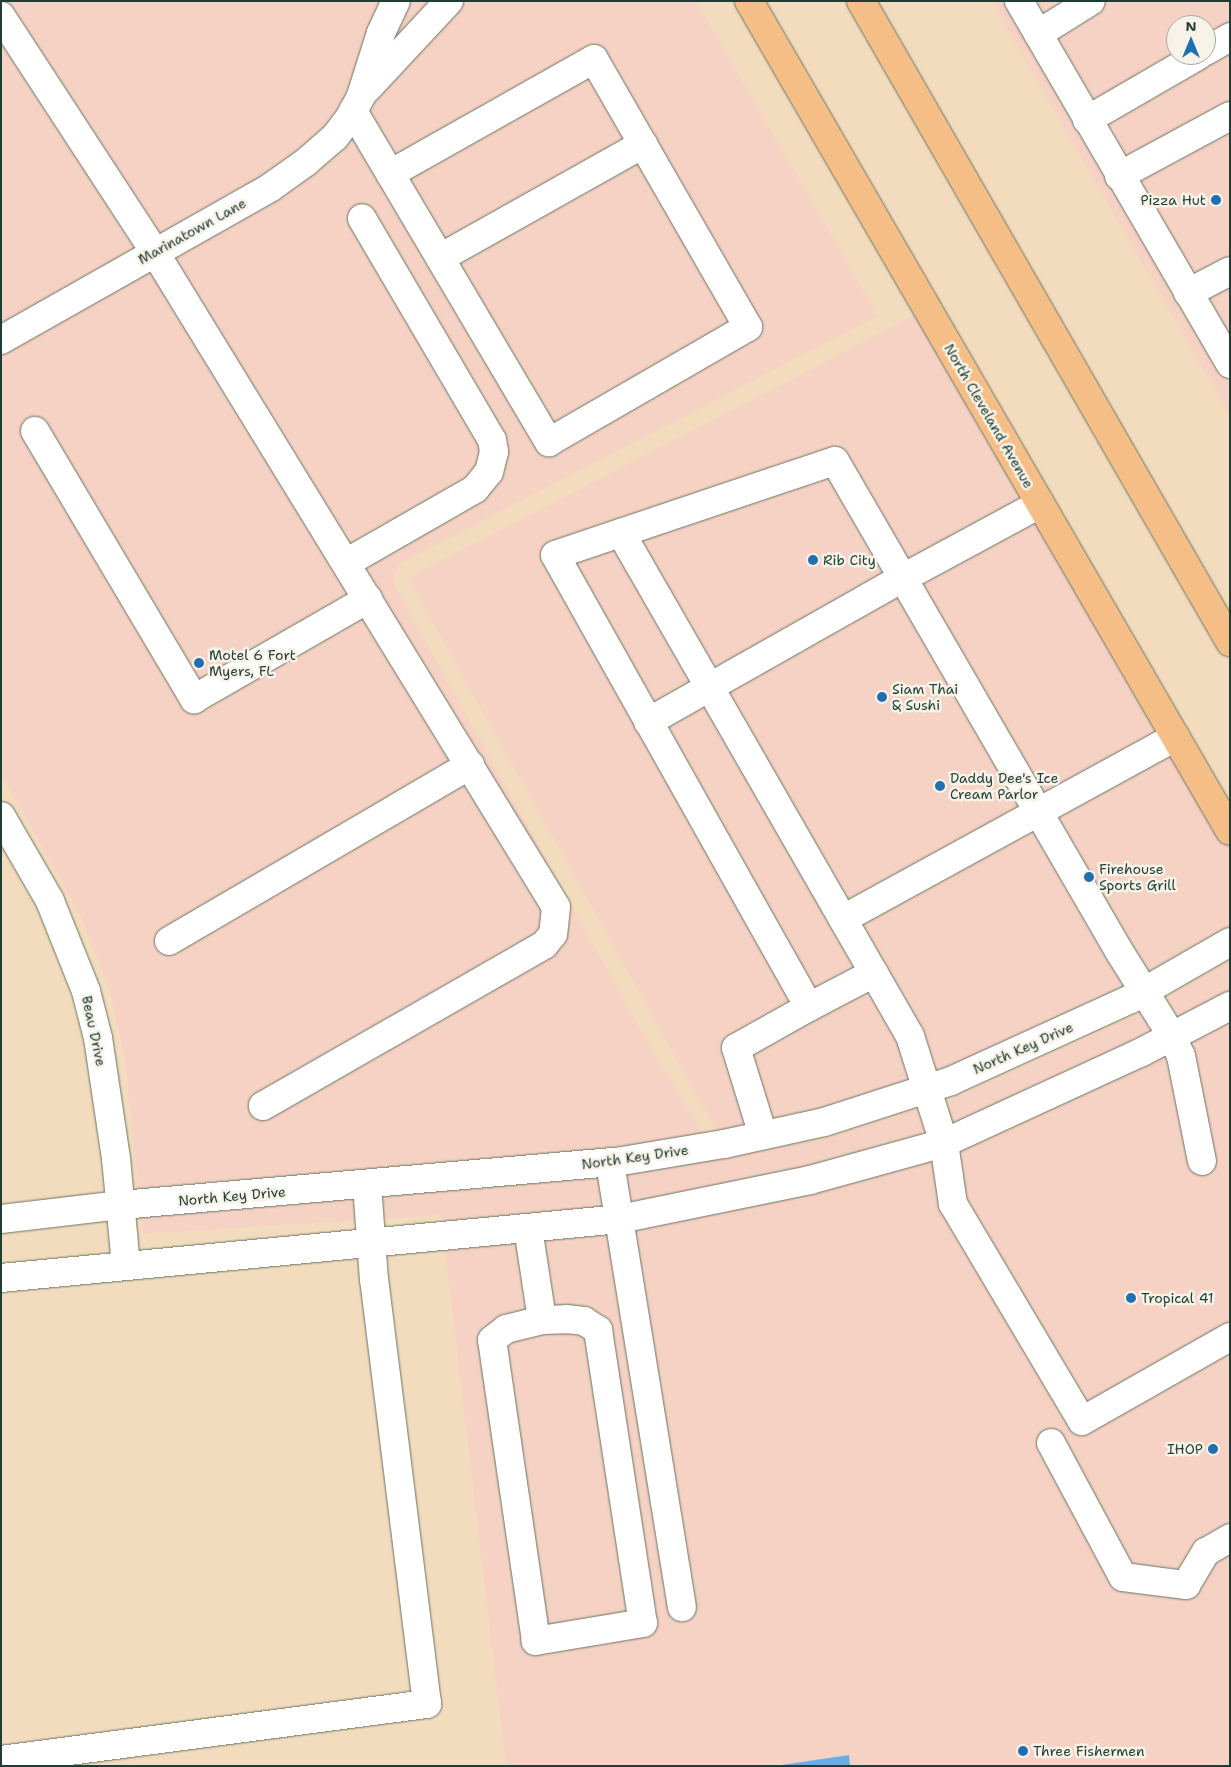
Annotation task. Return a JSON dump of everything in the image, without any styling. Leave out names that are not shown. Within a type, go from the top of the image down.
[{"type":"main road","name":"North Cleveland Avenue","points":[[749,1],[1230,831]]},
{"type":"main road","points":[[861,1],[1230,642]]},
{"type":"street","name":"Marinatown Lane","points":[[357,104],[381,33],[396,1]]},
{"type":"street","name":"Marinatown Lane","points":[[1,340],[292,172],[335,137],[357,104],[449,1]]},
{"type":"street","points":[[1019,1],[1230,364]]},
{"type":"street","points":[[1038,34],[1091,1]]},
{"type":"street","points":[[1,16],[154,251],[556,907],[553,934],[544,945],[263,1106]]},
{"type":"street","points":[[1216,46],[1230,38]]},
{"type":"street","points":[[357,104],[390,174],[549,442],[748,327],[594,59],[390,174]]},
{"type":"street","points":[[1087,120],[1182,65]]},
{"type":"street","points":[[1119,176],[1230,116]]},
{"type":"street","points":[[440,258],[643,144]]},
{"type":"street","points":[[346,563],[475,489],[489,472],[494,452],[492,440],[362,218]]},
{"type":"street","points":[[1188,293],[1230,271]]},
{"type":"street","points":[[35,431],[194,699],[368,599]]},
{"type":"street","points":[[809,1007],[555,555],[836,461],[1119,951],[1146,991],[1172,1036],[1181,1056],[1202,1161]]},
{"type":"street","points":[[648,722],[903,578],[1040,504]]},
{"type":"street","points":[[621,533],[910,1036],[929,1088],[944,1143],[953,1204],[1082,1421],[1230,1337]]},
{"type":"street","points":[[843,919],[1175,737]]},
{"type":"street","points":[[169,941],[470,765]]},
{"type":"street","name":"Beau Drive","points":[[1,816],[50,901],[86,991],[98,1038],[126,1264]]},
{"type":"street","name":"North Key Drive","points":[[1,1219],[120,1205],[610,1163],[824,1122],[929,1088],[1146,991],[1230,942]]},
{"type":"street","points":[[762,1135],[736,1048],[874,973]]},
{"type":"street","points":[[1,1278],[126,1264],[620,1219],[810,1180],[944,1143],[1028,1107],[1230,1006]]},
{"type":"street","points":[[610,1163],[682,1607]]},
{"type":"street","points":[[1,1760],[427,1704],[374,1280],[367,1184]]},
{"type":"street","points":[[528,1228],[542,1320]]},
{"type":"street","points":[[542,1320],[584,1321],[598,1330],[644,1624],[536,1641],[492,1340],[506,1329],[542,1320]]},
{"type":"street","points":[[1051,1444],[1123,1577],[1186,1585],[1206,1552],[1227,1545]]},
{"type":"shaded area","points":[[1,1],[696,1],[878,316],[401,563],[393,575],[395,586],[643,1034],[718,1160],[827,1138],[956,1097],[1136,1015],[1230,960],[1230,1766],[506,1766],[441,1215],[143,1234],[125,1060],[110,991],[81,917],[1,775]]},
{"type":"shaded area","points":[[991,1],[1230,1],[1230,416]]},
{"type":"shaded area","points":[[927,309],[1230,832],[1230,942],[951,1081],[724,1144],[408,578]]},
{"type":"water","points":[[849,1755],[850,1766],[775,1766]]},
{"type":"place","name":"Pizza Hut","points":[[1216,200]]},
{"type":"place","name":"Rib City","points":[[813,560]]},
{"type":"place","name":"Motel 6 Fort Myers, FL","points":[[199,663]]},
{"type":"place","name":"Siam Thai & Sushi","points":[[882,697]]},
{"type":"place","name":"Daddy Dee's Ice Cream Parlor","points":[[940,786]]},
{"type":"place","name":"Firehouse Sports Grill","points":[[1089,877]]},
{"type":"place","name":"Tropical 41","points":[[1131,1298]]},
{"type":"place","name":"IHOP","points":[[1213,1449]]},
{"type":"place","name":"Three Fishermen","points":[[1023,1751]]}]
